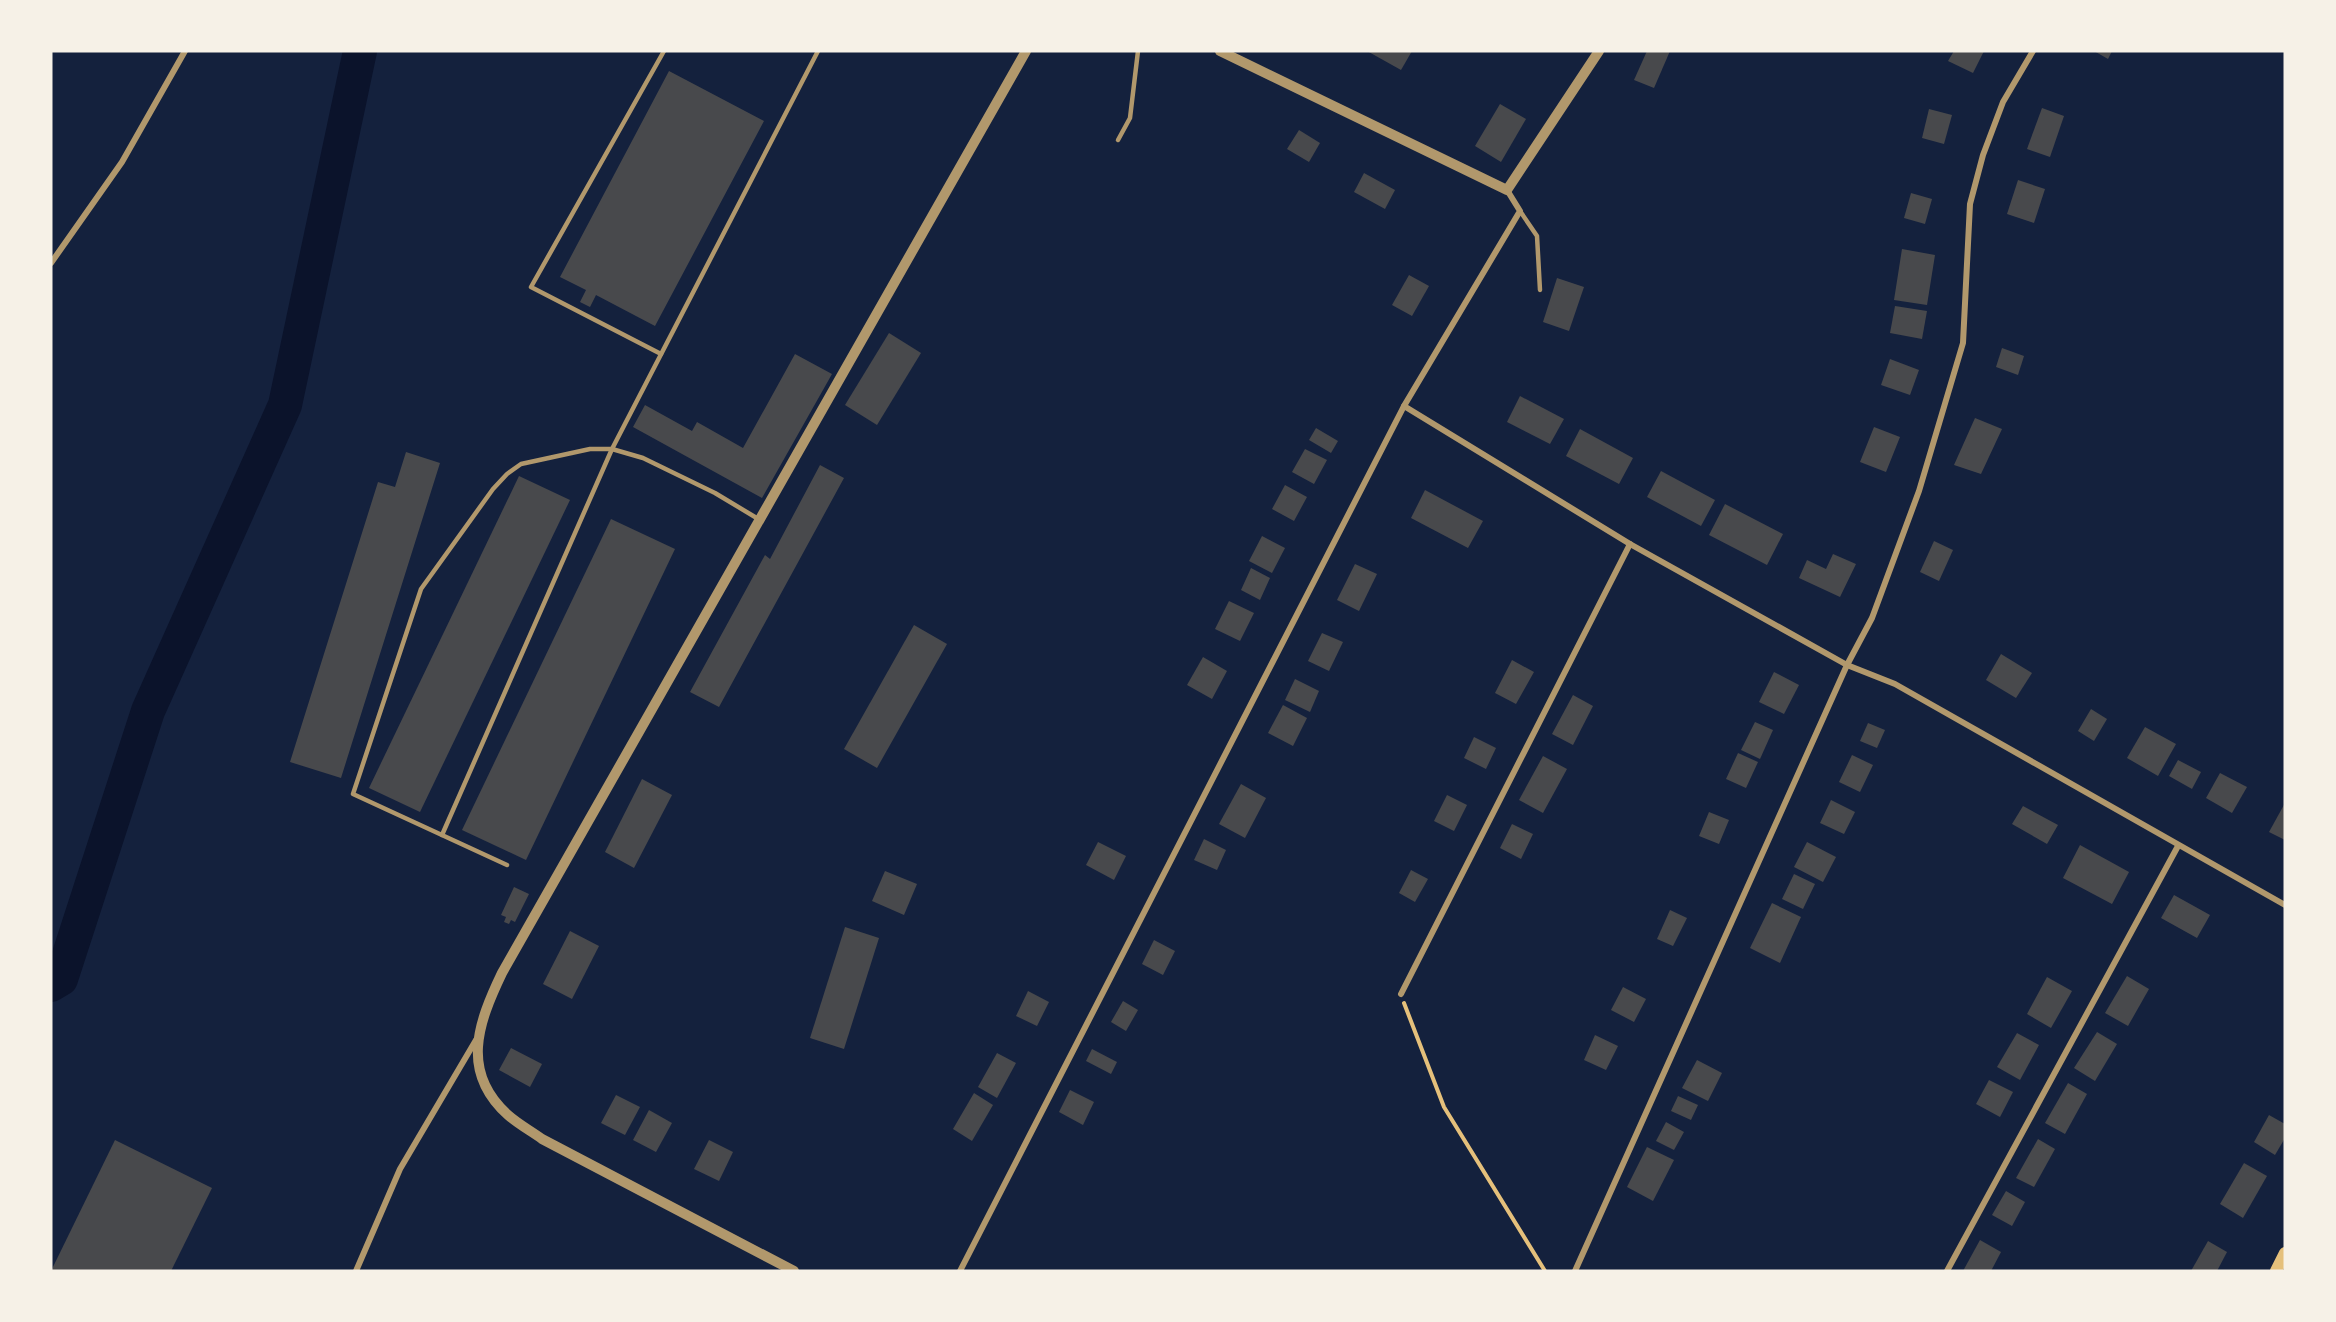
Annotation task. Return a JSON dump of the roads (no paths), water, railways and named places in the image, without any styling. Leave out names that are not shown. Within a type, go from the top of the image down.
[{"type":"main road","points":[[2276,1271],[2285,1253]]},
{"type":"street","points":[[51,263],[122,162],[185,51]]},
{"type":"street","points":[[356,1271],[400,1169],[478,1037],[490,999],[502,973],[1026,51]]},
{"type":"street","points":[[960,1271],[1404,406],[1520,211],[1507,190],[1220,51]]},
{"type":"street","points":[[1507,190],[1599,51]]},
{"type":"street","points":[[1575,1271],[1847,665],[1872,618],[1919,491],[1963,343],[1970,204],[1983,155],[2003,102],[2033,51]]},
{"type":"street","points":[[1404,406],[1630,544],[1847,665],[1895,684],[2285,905]]},
{"type":"street","points":[[1401,994],[1630,544]]},
{"type":"street","points":[[1947,1271],[2178,846]]},
{"type":"street","points":[[478,1037],[479,1072],[486,1088],[509,1116],[542,1139],[794,1271]]},
{"type":"lane","points":[[661,354],[531,287],[664,51]]},
{"type":"lane","points":[[442,835],[612,449],[818,51]]},
{"type":"lane","points":[[1118,140],[1130,118],[1138,51]]},
{"type":"lane","points":[[1520,211],[1537,236],[1540,290]]},
{"type":"lane","points":[[507,865],[353,795],[414,607],[422,589],[493,489],[507,474],[521,464],[590,449],[612,449],[643,458],[715,493],[761,520]]},
{"type":"waterway","points":[[51,985],[61,979],[148,711],[285,405],[360,51]]}]
